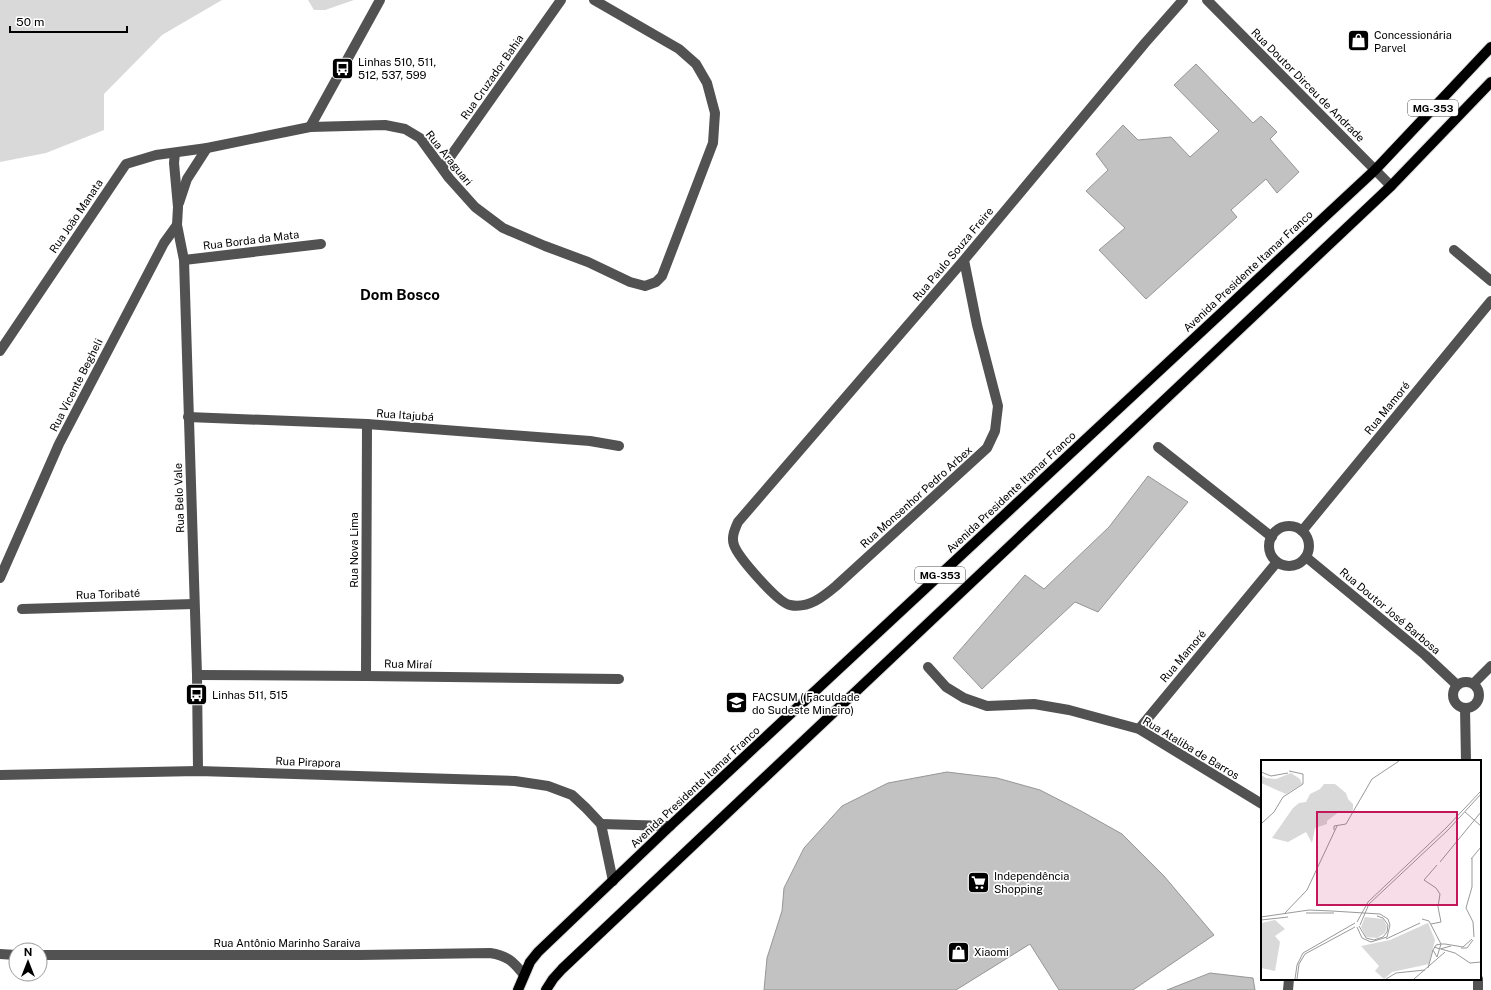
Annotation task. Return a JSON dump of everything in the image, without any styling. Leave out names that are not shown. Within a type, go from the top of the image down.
[{"type":"main road","name":"Avenida Presidente Itamar Franco","points":[[518,990],[530,962],[538,952],[670,826],[1375,170],[1491,46]]},
{"type":"main road","name":"MG-353","points":[[546,990],[562,969],[1391,186],[1491,82]]},
{"type":"street","points":[[310,127],[380,0]]},
{"type":"street","name":"Rua Cruzador Bahia","points":[[443,168],[561,0]]},
{"type":"street","name":"Rua Araguari","points":[[207,148],[310,127],[385,125],[405,129],[420,138],[449,178],[475,207],[503,228],[588,262],[630,282],[645,286],[656,282],[662,276],[713,143],[715,114],[707,83],[696,64],[679,49],[594,0]]},
{"type":"street","name":"Rua Paulo Souza Freire","points":[[738,522],[964,260],[1145,43],[1183,0]]},
{"type":"street","name":"Rua Doutor Dirceu de Andrade","points":[[1208,0],[1391,186]]},
{"type":"street","points":[[178,207],[187,179],[207,148]]},
{"type":"street","name":"Rua João Manata","points":[[0,351],[126,164],[156,155],[207,148]]},
{"type":"street","points":[[175,153],[174,163],[178,207],[177,224]]},
{"type":"street","name":"Rua Belo Vale","points":[[177,224],[184,260],[197,675],[198,771]]},
{"type":"street","name":"Rua Vicente Begheli","points":[[0,578],[59,444],[164,243],[177,224]]},
{"type":"street","name":"Rua Borda da Mata","points":[[184,260],[321,244]]},
{"type":"street","points":[[1454,250],[1491,281]]},
{"type":"street","name":"Rua Monsenhor Pedro Arbex","points":[[738,522],[734,534],[733,544],[740,557],[776,597],[788,605],[804,605],[820,599],[836,586],[988,448],[996,431],[998,406],[977,325],[964,260]]},
{"type":"street","name":"Rua Mamoré","points":[[1302,531],[1491,301]]},
{"type":"street","name":"Rua Itajubá","points":[[188,417],[367,424],[590,441],[619,446]]},
{"type":"street","name":"Rua Nova Lima","points":[[366,676],[367,424]]},
{"type":"street","points":[[1158,447],[1272,537]]},
{"type":"street","points":[[1288,527],[1298,528],[1302,531],[1306,536],[1309,546],[1306,557],[1300,563],[1295,565],[1287,566],[1278,562],[1274,558],[1270,548],[1272,537],[1278,530],[1288,527]]},
{"type":"street","name":"Rua Doutor José Barbosa","points":[[1306,557],[1425,655],[1457,685]]},
{"type":"street","name":"Rua Mamoré","points":[[1139,728],[1278,562]]},
{"type":"street","name":"Rua Toribaté","points":[[22,609],[194,604]]},
{"type":"street","name":"Rua Ataliba de Barros","points":[[928,666],[946,687],[964,698],[987,706],[1034,704],[1069,710],[1139,728],[1261,803]]},
{"type":"street","points":[[1474,683],[1491,666]]},
{"type":"street","name":"Rua Miraí","points":[[197,675],[619,679]]},
{"type":"street","points":[[1465,681],[1474,683],[1479,690],[1479,699],[1474,706],[1465,708],[1461,707],[1454,701],[1453,692],[1457,685],[1465,681]]},
{"type":"street","points":[[1465,708],[1466,760]]},
{"type":"street","name":"Rua Pirapora","points":[[0,775],[198,771],[515,781],[548,786],[572,795],[601,824]]},
{"type":"street","points":[[613,881],[601,824],[670,826]]},
{"type":"street","name":"Rua Antônio Marinho Saraiva","points":[[48,955],[360,955],[490,953],[502,955],[514,962],[524,975]]},
{"type":"street","points":[[1288,990],[1289,980]]},
{"type":"shaded area","points":[[0,0],[222,0],[162,35],[104,94],[104,130],[46,153],[0,162]]},
{"type":"shaded area","points":[[308,0],[354,0],[325,10],[314,10]]},
{"type":"building","points":[[1196,64],[1253,123],[1261,116],[1277,132],[1270,139],[1299,172],[1277,193],[1266,179],[1231,210],[1237,217],[1146,299],[1099,250],[1125,228],[1086,191],[1108,170],[1096,154],[1123,125],[1138,140],[1171,137],[1190,157],[1219,131],[1174,85]]},
{"type":"building","points":[[1148,476],[1188,502],[1098,612],[1075,602],[982,689],[953,658],[1025,575],[1044,589],[1109,527]]},
{"type":"building","name":"Independência Shopping","points":[[947,772],[997,778],[1040,790],[1122,834],[1164,876],[1214,935],[1133,990],[1059,990],[1030,944],[956,990],[764,990],[767,958],[782,911],[784,888],[804,848],[842,806],[888,783]]},
{"type":"building","points":[[1210,973],[1253,978],[1255,990],[1167,990]]},
{"type":"place","name":"Concessionária Parvel","points":[[1359,41]]},
{"type":"place","name":"Linhas 510, 511, 512, 537, 599","points":[[342,68]]},
{"type":"place","name":"Linhas 511, 515","points":[[197,695]]},
{"type":"place","name":"FACSUM ( Faculdade do Sudeste Mineiro)","points":[[737,703]]},
{"type":"place","name":"Independência Shopping","points":[[978,882]]},
{"type":"place","name":"Xiaomi","points":[[959,952]]},
{"type":"district","name":"Dom Bosco","points":[[400,294]]}]
